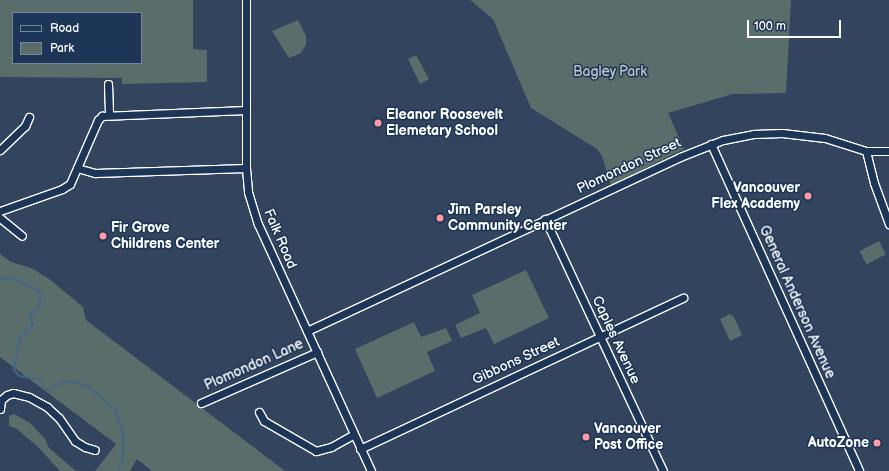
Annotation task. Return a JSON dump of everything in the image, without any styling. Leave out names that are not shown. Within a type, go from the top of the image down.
[{"type":"street","name":"Falk Road","points":[[246,0],[246,168],[248,192],[255,215],[353,435],[371,471]]},
{"type":"street","points":[[108,84],[109,114]]},
{"type":"street","points":[[0,211],[62,190],[70,184],[98,120],[109,114],[246,110]]},
{"type":"street","points":[[0,150],[25,126],[29,117]]},
{"type":"street","name":"Plomondon Street","points":[[307,331],[711,144],[736,136],[782,133],[825,138],[866,151],[889,151]]},
{"type":"street","name":"General Anderson Avenue","points":[[711,144],[859,471]]},
{"type":"street","points":[[866,151],[874,183],[889,224]]},
{"type":"street","points":[[77,168],[95,173],[246,168]]},
{"type":"street","points":[[0,218],[22,236]]},
{"type":"street","name":"Caples Avenue","points":[[545,220],[663,471]]},
{"type":"street","name":"Gibbons Street","points":[[360,449],[600,335],[683,298]]},
{"type":"street","name":"Plomondon Lane","points":[[201,403],[317,352]]},
{"type":"street","points":[[0,409],[2,400],[6,395],[13,393],[29,397],[47,407],[59,418],[75,441],[85,447],[95,450]]},
{"type":"street","points":[[259,412],[264,421],[316,451],[331,447],[353,435]]},
{"type":"green space","points":[[0,0],[193,0],[193,49],[207,50],[207,82],[122,84],[122,78],[0,77]]},
{"type":"green space","name":"Bagley Park","points":[[470,0],[791,0],[786,93],[733,94],[668,113],[684,149],[611,185],[602,156],[597,149],[531,108],[493,19]]},
{"type":"green space","points":[[298,20],[306,36],[306,45],[301,53],[289,58],[272,31]]},
{"type":"green space","points":[[416,55],[429,79],[420,84],[408,59]]},
{"type":"green space","points":[[879,241],[886,254],[867,265],[860,251]]},
{"type":"green space","points":[[0,254],[11,262],[31,268],[48,278],[83,307],[86,320],[285,471],[152,471],[137,459],[130,471],[95,471],[116,444],[0,357]]},
{"type":"green space","points":[[526,270],[549,318],[494,344],[486,328],[461,338],[455,325],[480,313],[472,295]]},
{"type":"green space","points":[[730,314],[734,317],[742,335],[730,341],[720,319]]},
{"type":"green space","points":[[414,322],[421,337],[446,328],[452,341],[427,352],[435,371],[377,398],[355,349]]},
{"type":"green space","points":[[14,414],[30,423],[45,439],[49,448],[76,471],[60,471],[39,448],[17,429],[9,426],[9,416]]},
{"type":"waterway","points":[[0,278],[14,279],[41,293],[38,308],[30,315],[33,325],[19,339],[14,370],[19,376],[38,379],[43,384],[44,389],[50,390],[61,383],[72,381],[89,387],[115,409],[123,433],[123,456],[119,471]]},
{"type":"place","name":"Eleanor Roosevelt Elemetary School","points":[[378,123]]},
{"type":"place","name":"Vancouver Flex Academy","points":[[808,196]]},
{"type":"place","name":"Jim Parsley Community Center","points":[[440,218]]},
{"type":"place","name":"Fir Grove Childrens Center","points":[[103,236]]},
{"type":"place","name":"Vancouver Post Office","points":[[586,437]]},
{"type":"place","name":"AutoZone","points":[[877,443]]}]
